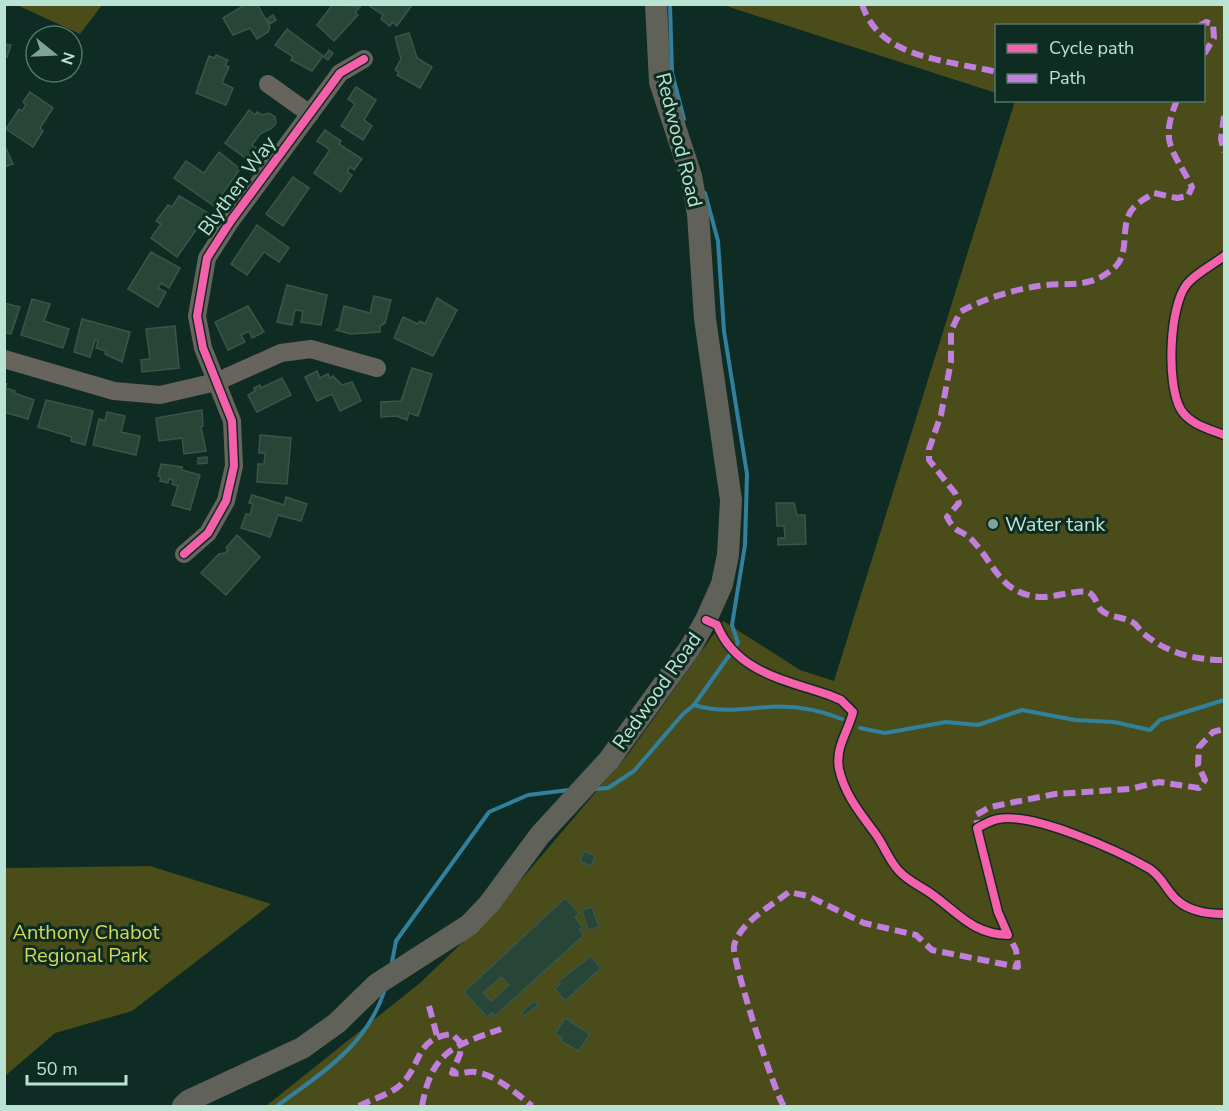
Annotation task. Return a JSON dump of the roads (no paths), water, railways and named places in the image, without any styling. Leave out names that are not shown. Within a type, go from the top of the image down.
[{"type":"main road","name":"Redwood Road","points":[[183,1107],[189,1101],[249,1071],[302,1048],[337,1023],[377,984],[469,925],[489,904],[540,835],[609,760],[690,648],[722,584],[728,555],[730,500],[707,337],[698,214],[691,176],[660,82],[656,4]]},
{"type":"street","name":"Blythen Way","points":[[184,554],[208,532],[217,517],[226,501],[234,466],[232,421],[203,348],[197,316],[207,258],[230,222],[340,73],[364,59]]},
{"type":"street","points":[[268,84],[310,114]]},
{"type":"street","points":[[4,359],[114,391],[160,395],[216,382],[281,353],[311,349],[377,368]]},
{"type":"waterway","points":[[670,4],[672,73],[684,119]]},
{"type":"waterway","points":[[595,789],[608,788],[634,771],[683,714],[694,705],[738,643],[732,625],[745,545],[747,474],[724,331],[718,241],[705,193]]},
{"type":"waterway","points":[[860,728],[885,733],[946,722],[978,725],[1022,710],[1075,720],[1114,722],[1150,730],[1160,720],[1224,700]]},
{"type":"waterway","points":[[694,705],[722,710],[796,708],[842,719]]},
{"type":"waterway","points":[[392,962],[396,941],[489,812],[528,795],[569,790]]},
{"type":"waterway","points":[[277,1106],[327,1069],[355,1042],[367,1027],[385,989]]},
{"type":"place","name":"Water tank","points":[[993,524]]},
{"type":"park label","name":"Anthony Chabot Regional Park","points":[[86,944]]}]
